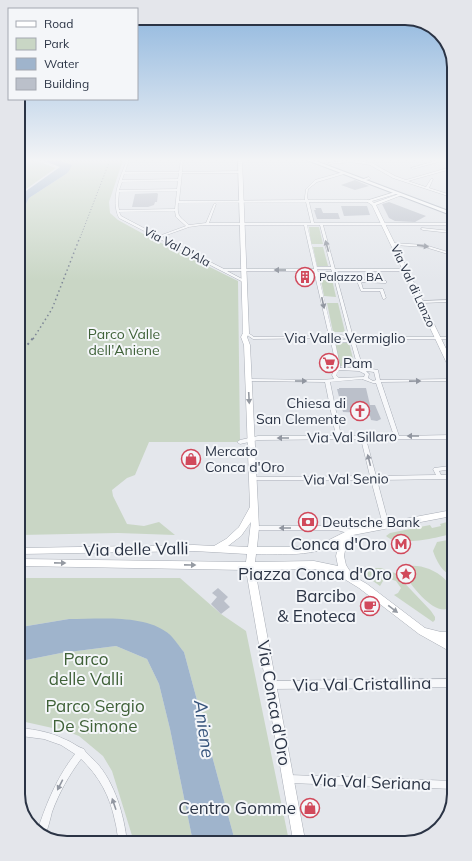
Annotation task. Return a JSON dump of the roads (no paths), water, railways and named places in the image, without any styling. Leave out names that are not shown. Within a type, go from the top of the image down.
[{"type":"main road","points":[[414,200],[447,213]]},
{"type":"main road","points":[[428,200],[447,207]]},
{"type":"street","points":[[116,200],[116,211],[176,210]]},
{"type":"street","points":[[368,202],[373,200]]},
{"type":"street","points":[[187,225],[177,216],[177,202],[368,202],[374,204],[385,200]]},
{"type":"street","points":[[242,202],[246,333],[244,338],[246,345],[255,528],[250,566],[321,566],[339,572],[364,587]]},
{"type":"street","points":[[307,202],[313,224]]},
{"type":"street","points":[[207,224],[215,204]]},
{"type":"street","name":"Via Val di Lanzo","points":[[374,204],[447,358]]},
{"type":"street","name":"Via Val D'Ala","points":[[116,211],[122,219],[244,281]]},
{"type":"street","points":[[154,235],[187,225],[207,224],[447,224]]},
{"type":"street","points":[[305,224],[338,365],[334,374],[337,379]]},
{"type":"street","points":[[321,224],[361,370],[367,373],[365,379]]},
{"type":"street","points":[[158,237],[187,225]]},
{"type":"street","points":[[423,228],[447,231]]},
{"type":"street","points":[[394,244],[425,246],[447,253]]},
{"type":"street","points":[[223,270],[406,270]]},
{"type":"street","points":[[384,298],[382,290],[362,290],[359,281],[386,282]]},
{"type":"street","points":[[420,302],[447,302]]},
{"type":"street","points":[[246,333],[253,338],[248,340],[246,345]]},
{"type":"street","name":"Via Valle Vermiglio","points":[[253,338],[447,338]]},
{"type":"street","points":[[336,369],[375,370],[397,436]]},
{"type":"street","points":[[248,380],[365,379],[373,382],[447,380]]},
{"type":"street","points":[[326,380],[339,437]]},
{"type":"street","name":"Via Val Sillaro","points":[[240,442],[251,439],[397,436],[447,437]]},
{"type":"street","points":[[363,437],[386,525]]},
{"type":"street","name":"Via Val Senio","points":[[439,477],[436,469],[447,468]]},
{"type":"street","name":"Via Val Senio","points":[[253,479],[374,479],[447,476]]},
{"type":"street","points":[[215,550],[240,534],[253,509]]},
{"type":"street","points":[[251,551],[312,549],[327,545],[351,532],[447,514]]},
{"type":"street","points":[[255,528],[337,528],[351,532]]},
{"type":"street","points":[[351,532],[340,547],[340,561],[348,575],[422,630],[447,645]]},
{"type":"street","name":"Via delle Valli","points":[[25,551],[188,548],[251,551]]},
{"type":"street","name":"Via delle Valli","points":[[25,563],[250,566]]},
{"type":"street","name":"Via Conca d'Oro","points":[[250,566],[299,836]]},
{"type":"street","points":[[422,630],[438,636],[447,636]]},
{"type":"street","name":"Via Val Cristallina","points":[[271,685],[447,682]]},
{"type":"street","points":[[25,733],[55,738],[68,743],[81,752],[95,767],[105,783],[115,806],[122,836]]},
{"type":"street","points":[[43,828],[60,783],[81,752]]},
{"type":"street","name":"Via Val Seriana","points":[[288,779],[447,785]]},
{"type":"water","name":"Aniene","points":[[107,618],[134,620],[147,623],[168,633],[184,652],[234,836],[192,836],[170,729],[159,684],[147,659],[116,646],[61,653],[25,660],[25,626],[69,619]]},
{"type":"railway","points":[[80,238],[95,200]]},
{"type":"railway","points":[[33,339],[52,309],[80,237]]},
{"type":"railway","points":[[25,348],[33,338]]},
{"type":"place","name":"Palazzo BA","points":[[305,277]]},
{"type":"place","name":"Pam","points":[[329,363]]},
{"type":"place","name":"Chiesa di San Clemente","points":[[360,411]]},
{"type":"place","name":"Mercato Conca d'Oro","points":[[191,459]]},
{"type":"place","name":"Deutsche Bank","points":[[308,522]]},
{"type":"place","name":"Conca d'Oro","points":[[401,544]]},
{"type":"place","name":"Piazza Conca d'Oro","points":[[406,574]]},
{"type":"place","name":"Barcibo & Enoteca","points":[[370,606]]},
{"type":"place","name":"Centro Gomme","points":[[310,808]]},
{"type":"park label","name":"Parco Valle dell'Aniene","points":[[124,342]]},
{"type":"park label","name":"Parco delle Valli","points":[[86,669]]},
{"type":"park label","name":"Parco Sergio De Simone","points":[[95,716]]}]
